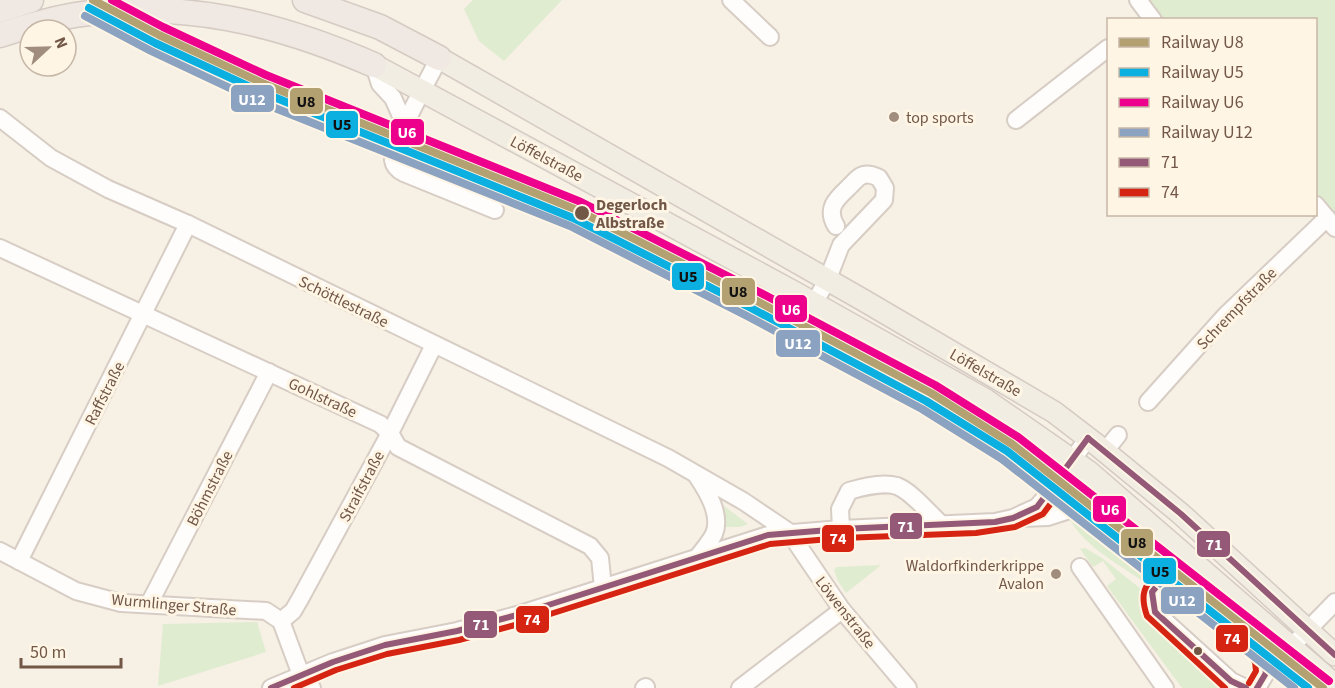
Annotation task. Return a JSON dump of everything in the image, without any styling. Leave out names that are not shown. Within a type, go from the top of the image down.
[{"type":"highway","points":[[0,10],[31,0]]},
{"type":"highway","points":[[305,0],[380,27],[439,58]]},
{"type":"highway","points":[[0,35],[73,15],[104,11],[190,12],[250,21],[330,46],[374,65]]},
{"type":"main road","name":"Löffelstraße","points":[[439,58],[1014,387],[1054,412],[1088,438],[1111,443],[1181,514],[1335,655]]},
{"type":"main road","name":"Löffelstraße","points":[[374,65],[814,303],[986,400],[1088,471],[1335,686]]},
{"type":"street","points":[[731,0],[770,37]]},
{"type":"street","points":[[1138,0],[1150,18]]},
{"type":"street","points":[[1016,120],[1107,49]]},
{"type":"street","points":[[439,58],[405,125],[393,154],[393,162],[398,170],[495,210]]},
{"type":"street","points":[[374,65],[380,84],[393,98],[405,125]]},
{"type":"street","name":"Schöttlestraße","points":[[0,118],[51,158],[108,189],[188,224],[657,453],[743,501],[789,532]]},
{"type":"street","points":[[814,303],[827,280],[841,245],[884,200],[885,188],[879,178],[869,174],[860,176],[836,200],[831,210],[836,226]]},
{"type":"street","name":"Schrempfstraße","points":[[1148,402],[1225,316],[1326,217]]},
{"type":"street","name":"Raffstraße","points":[[20,561],[188,224]]},
{"type":"street","name":"Gohlstraße","points":[[0,248],[380,424],[390,433],[398,447],[590,546],[600,558],[603,588]]},
{"type":"street","name":"Straifstraße","points":[[281,621],[293,611],[300,599],[390,433],[434,345]]},
{"type":"street","name":"Böhmstraße","points":[[149,604],[268,372]]},
{"type":"street","points":[[1013,518],[1037,507],[1088,438]]},
{"type":"street","name":"Schöttlestraße","points":[[695,474],[710,496],[716,521],[715,532],[698,558]]},
{"type":"street","points":[[1060,477],[1170,570],[1256,648],[1263,658],[1266,673],[1257,688]]},
{"type":"street","points":[[841,529],[840,509],[849,490],[865,486],[897,486],[916,499],[941,524]]},
{"type":"street","points":[[271,688],[333,662],[385,645],[457,631],[517,615],[768,535],[841,529],[976,524],[1013,518],[1048,518],[1091,503]]},
{"type":"street","name":"Löwenstraße","points":[[789,532],[842,610],[908,688]]},
{"type":"street","name":"Wurmlinger Straße","points":[[0,551],[76,591],[121,603],[266,612],[281,621]]},
{"type":"street","points":[[1080,567],[1165,688]]},
{"type":"street","points":[[1170,570],[1152,592],[1155,612],[1231,681],[1246,688]]},
{"type":"street","points":[[1291,647],[1335,602]]},
{"type":"street","points":[[740,688],[842,610]]},
{"type":"street","points":[[281,621],[301,675],[312,688]]},
{"type":"green space","points":[[473,0],[562,0],[504,61],[479,41],[464,9]]},
{"type":"green space","points":[[1148,0],[1335,0],[1335,220],[1317,196],[1317,18],[1163,18]]},
{"type":"green space","points":[[724,506],[748,524],[740,527],[724,527]]},
{"type":"green space","points":[[1083,514],[1096,520],[1148,569],[1150,575],[1144,582],[1083,537],[1068,516]]},
{"type":"green space","points":[[1085,548],[1102,558],[1141,589],[1144,612],[1154,626],[1223,688],[1182,688],[1107,586],[1116,579],[1103,561],[1093,567],[1080,549]]},
{"type":"green space","points":[[881,565],[846,593],[834,570],[837,567]]},
{"type":"green space","points":[[257,622],[266,652],[158,686],[163,624]]},
{"type":"rail line","name":"U8","points":[[93,0],[159,35],[262,83],[577,210],[931,393],[1012,444],[1323,688]]},
{"type":"rail line","name":"U6","points":[[112,0],[163,27],[266,75],[581,202],[935,385],[1018,437],[1329,681]]},
{"type":"rail line","name":"U5","points":[[89,8],[155,43],[259,91],[573,218],[751,308],[926,401],[1007,451],[1308,688]]},
{"type":"rail line","name":"U12","points":[[85,16],[151,51],[255,100],[570,226],[922,409],[1002,459],[1294,688]]},
{"type":"transit line","name":"71","points":[[1088,438],[1181,514],[1335,655]]},
{"type":"transit line","name":"71","points":[[271,688],[333,662],[385,645],[457,631],[517,615],[768,535],[841,529],[995,522],[1013,518],[1037,507],[1088,438]]},
{"type":"transit line","name":"71","points":[[1060,477],[1200,596],[1256,648],[1263,658],[1266,673],[1257,688]]},
{"type":"transit line","name":"74","points":[[294,688],[336,670],[387,654],[459,640],[519,624],[770,544],[842,538],[976,533],[1015,527],[1043,514],[1067,482]]},
{"type":"transit line","name":"74","points":[[1054,484],[1194,603],[1249,654],[1255,662],[1256,671],[1249,683]]},
{"type":"transit line","name":"74","points":[[1163,564],[1152,577],[1144,593],[1143,600],[1147,616],[1225,688]]},
{"type":"transit line","name":"71","points":[[1170,570],[1152,592],[1155,612],[1231,681],[1246,688]]},
{"type":"place","name":"top sports","points":[[894,117]]},
{"type":"place","name":"Degerloch Albstraße","points":[[582,213]]},
{"type":"place","name":"Waldorfkinderkrippe Avalon","points":[[1056,574]]}]
